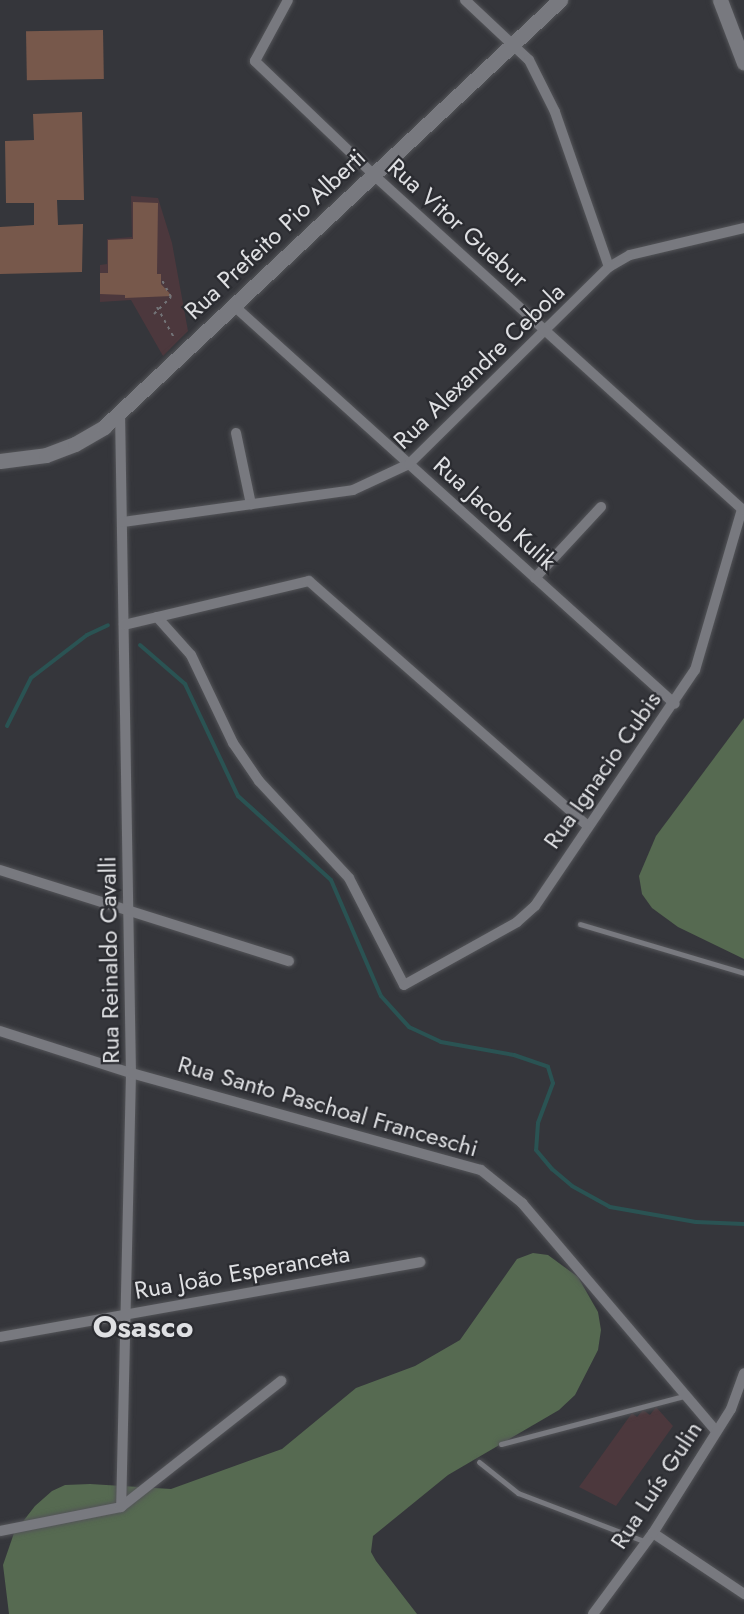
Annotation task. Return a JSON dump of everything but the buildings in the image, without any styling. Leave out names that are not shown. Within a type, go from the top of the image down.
[{"type":"main road","name":"Rua Prefeito Pio Alberti","points":[[0,461],[46,455],[75,444],[120,412],[372,173],[513,47],[560,0]]},
{"type":"main road","points":[[720,0],[744,63]]},
{"type":"street","name":"Rua Vitor Guebur","points":[[288,0],[255,61],[372,173],[742,508]]},
{"type":"street","points":[[465,0],[513,47],[530,60],[555,112],[609,267]]},
{"type":"street","name":"Rua Alexandre Cebola","points":[[123,522],[353,490],[409,464],[547,332],[609,267],[630,255],[744,228]]},
{"type":"street","name":"Rua Jacob Kulik","points":[[233,305],[675,704]]},
{"type":"street","name":"Rua Reinaldo Cavalli","points":[[120,412],[131,1073],[121,1507]]},
{"type":"street","points":[[237,433],[251,504]]},
{"type":"street","points":[[535,578],[601,507]]},
{"type":"street","name":"Rua Ignacio Cubis","points":[[157,617],[191,655],[233,743],[259,781],[350,878],[404,985],[517,922],[535,906],[588,826],[675,704],[695,670],[742,508]]},
{"type":"street","points":[[124,625],[309,581],[588,826]]},
{"type":"street","points":[[0,870],[130,914],[289,960]]},
{"type":"street","name":"Rua Santo Paschoal Franceschi","points":[[0,1031],[131,1073],[481,1170],[522,1203],[585,1281],[657,1358],[684,1396],[716,1431]]},
{"type":"street","name":"Rua João Esperanceta","points":[[0,1337],[420,1262]]},
{"type":"street","name":"Rua Luís Gulin","points":[[593,1614],[650,1538],[731,1409],[744,1373]]},
{"type":"street","points":[[0,1531],[121,1507],[281,1381]]},
{"type":"street","points":[[650,1538],[744,1594]]},
{"type":"lane","points":[[580,924],[744,973]]},
{"type":"lane","points":[[501,1444],[684,1396]]},
{"type":"lane","points":[[479,1462],[518,1493],[650,1538]]},
{"type":"path","points":[[154,314],[171,294],[161,278]]},
{"type":"path","points":[[158,308],[184,351]]},
{"type":"shaded area","points":[[131,196],[158,198],[172,243],[188,331],[163,356],[131,300],[100,302],[100,265],[107,264],[107,239],[132,237]]},
{"type":"shaded area","points":[[656,1407],[673,1426],[616,1506],[579,1487],[632,1413],[637,1417],[643,1410],[650,1415]]},
{"type":"green space","points":[[744,718],[744,959],[678,927],[652,908],[642,894],[639,876],[656,836]]},
{"type":"green space","points":[[533,1253],[548,1255],[578,1277],[598,1312],[601,1330],[598,1350],[575,1395],[559,1410],[448,1475],[373,1536],[371,1552],[376,1561],[417,1614],[9,1614],[3,1565],[14,1533],[35,1506],[52,1491],[65,1485],[90,1484],[171,1489],[282,1449],[356,1388],[415,1366],[460,1340],[517,1259]]},
{"type":"waterway","points":[[7,726],[31,678],[87,635],[108,625]]},
{"type":"waterway","points":[[140,645],[185,684],[238,796],[331,880],[381,996],[409,1027],[441,1042],[514,1055],[548,1067],[553,1083],[538,1123],[536,1150],[552,1169],[572,1186],[610,1207],[696,1222],[744,1224]]},
{"type":"district","name":"Osasco","points":[[143,1327]]}]
